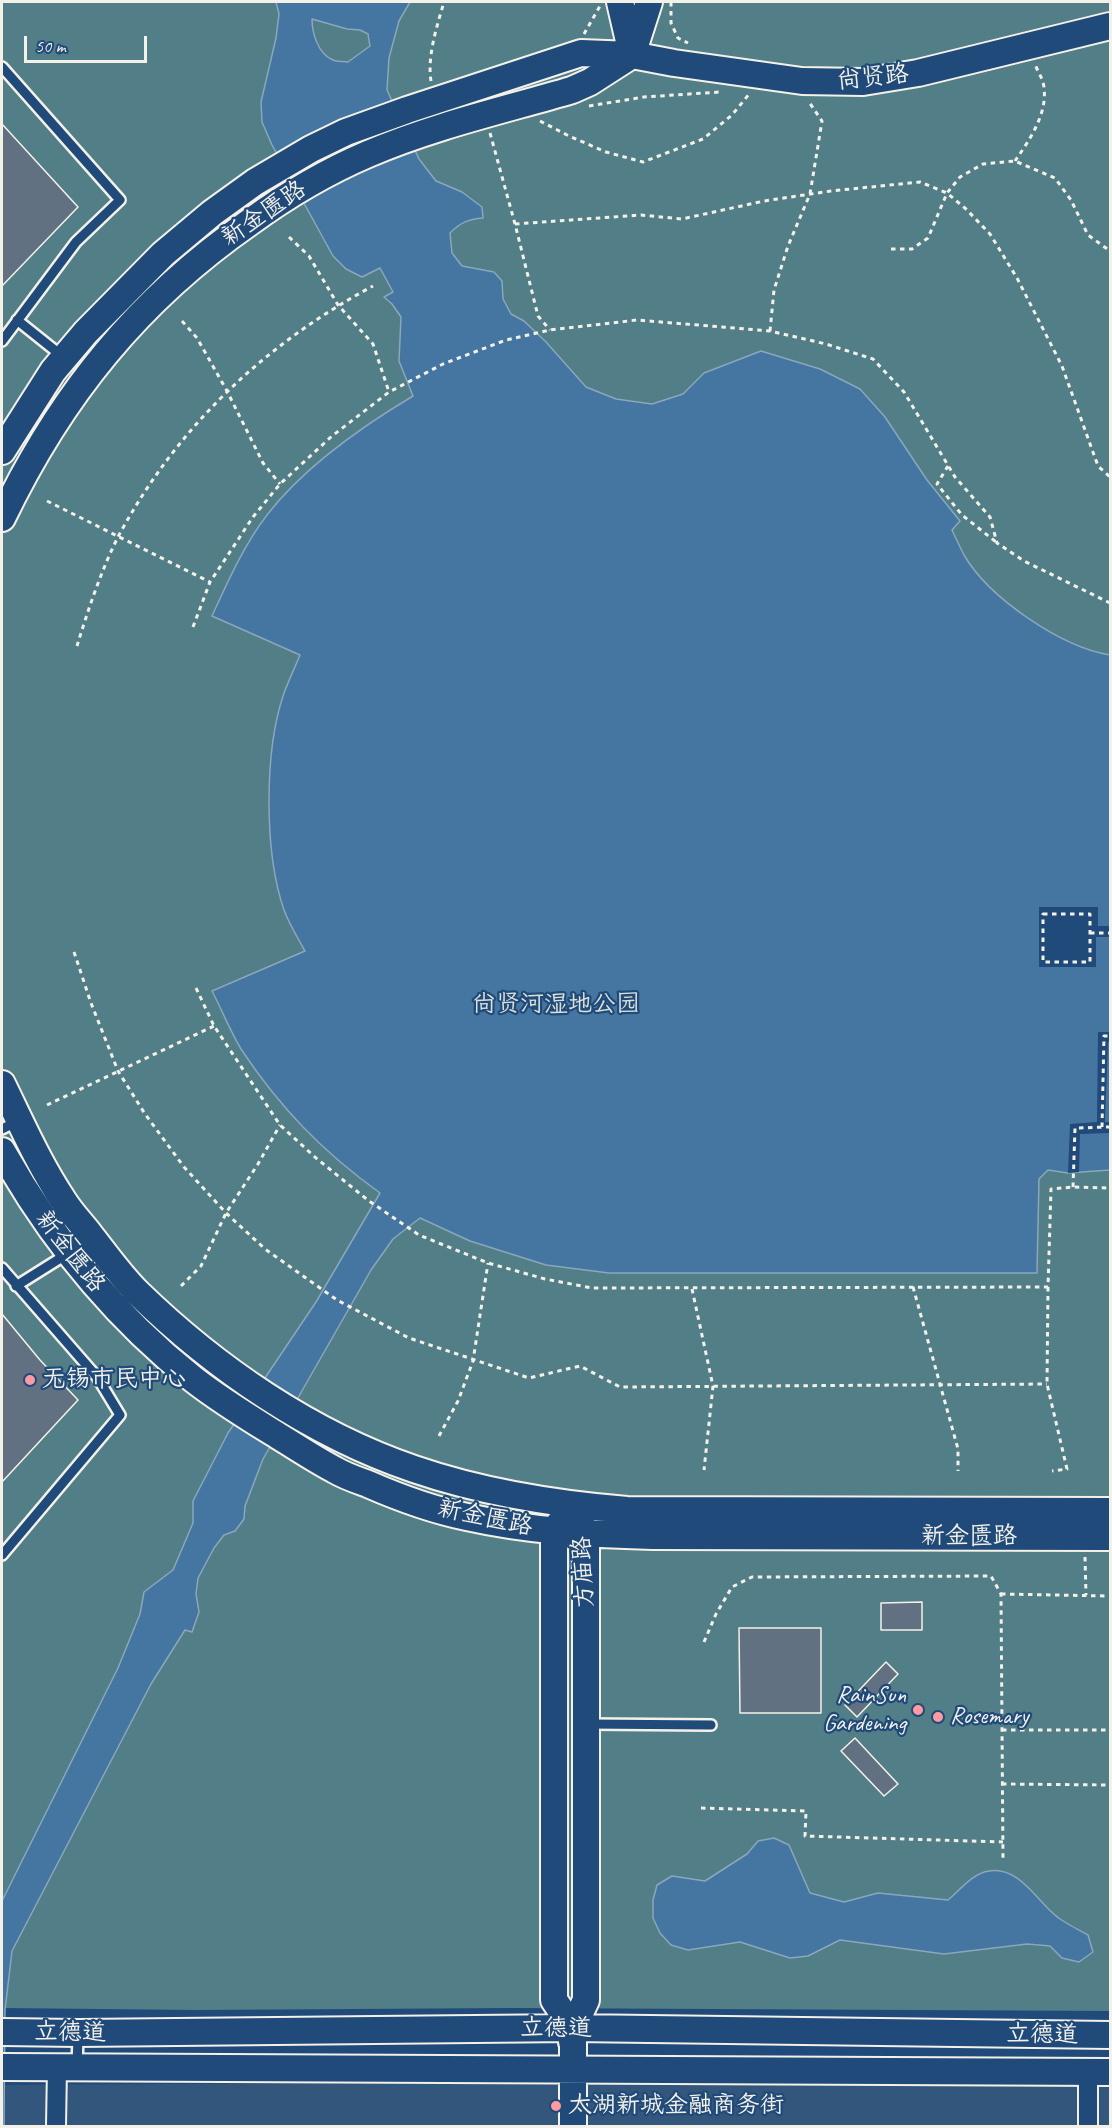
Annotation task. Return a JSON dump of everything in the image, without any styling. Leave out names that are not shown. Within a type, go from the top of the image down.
[{"type":"street","points":[[620,2],[633,53]]},
{"type":"street","points":[[633,53],[649,2]]},
{"type":"street","name":"尚贤路","points":[[633,53],[804,78],[863,79],[917,71],[1110,25]]},
{"type":"street","name":"尚贤路","points":[[633,53],[674,63],[802,81],[864,82],[918,73],[1110,25]]},
{"type":"street","name":"新金匮路","points":[[2,451],[53,371],[123,293],[163,254],[212,213],[255,182],[337,136],[407,110],[581,53],[633,53]]},
{"type":"street","name":"新金匮路","points":[[2,516],[57,418],[91,370],[124,330],[211,249],[270,207],[328,172],[414,137],[572,90],[590,82],[633,53]]},
{"type":"street","name":"新金匮路","points":[[2,1086],[12,1128],[45,1169],[64,1202],[137,1292],[208,1353],[252,1387],[327,1432],[413,1469],[477,1488],[571,1506],[627,1510],[1110,1511]]},
{"type":"street","name":"新金匮路","points":[[2,1151],[48,1227],[68,1254],[110,1302],[194,1380],[238,1412],[336,1471],[416,1503],[465,1517],[554,1532],[586,1534],[1110,1537]]},
{"type":"street","name":"方庙路","points":[[568,2127],[573,2028],[586,2000],[586,1534],[571,1506],[554,1532],[554,2000],[573,2028]]},
{"type":"street","name":"立德道","points":[[12,2032],[573,2028],[1110,2036]]},
{"type":"street","name":"立德道","points":[[2,2067],[1099,2071]]},
{"type":"street","points":[[56,2127],[67,2067]]},
{"type":"street","name":"方庙路","points":[[571,2069],[573,2127]]},
{"type":"street","points":[[1088,2127],[1099,2071]]},
{"type":"lane","points":[[2,67],[120,200],[76,242],[2,341]]},
{"type":"lane","points":[[17,320],[64,358]]},
{"type":"lane","points":[[16,1286],[68,1254]]},
{"type":"lane","points":[[2,1268],[97,1377],[120,1415],[2,1555]]},
{"type":"lane","points":[[587,1724],[711,1725]]},
{"type":"lane","points":[[67,2067],[78,2033]]},
{"type":"path","points":[[435,101],[430,73],[436,30],[444,2]]},
{"type":"path","points":[[582,36],[601,5],[600,2]]},
{"type":"path","points":[[671,2],[671,22],[678,38],[695,46]]},
{"type":"path","points":[[1015,161],[1033,135],[1042,109],[1043,83],[1027,46]]},
{"type":"path","points":[[587,107],[644,97],[722,91]]},
{"type":"path","points":[[544,118],[538,120],[606,152],[643,162],[703,139],[732,115],[750,93],[742,92]]},
{"type":"path","points":[[770,331],[774,290],[788,246],[810,194],[822,120],[810,102]]},
{"type":"path","points":[[500,131],[490,134],[538,316],[550,330]]},
{"type":"path","points":[[891,249],[912,249],[928,238],[947,193],[960,177],[982,164],[1015,161],[1055,178],[1071,200],[1088,235],[1110,251]]},
{"type":"path","points":[[515,224],[641,215],[682,219],[764,201],[920,182],[947,193],[990,234],[1017,278],[1062,366],[1098,466],[1110,477]]},
{"type":"path","points":[[289,237],[309,256],[338,305],[373,344],[389,392]]},
{"type":"path","points":[[77,646],[88,610],[119,536],[157,474],[194,427],[227,391],[276,348],[338,305],[373,286]]},
{"type":"path","points":[[193,627],[210,582],[253,517],[280,484],[332,436],[389,392],[453,360],[506,340],[550,330],[637,320],[770,331],[826,344],[873,359],[904,392],[955,477],[990,517],[998,543]]},
{"type":"path","points":[[182,321],[197,338],[263,463],[280,484]]},
{"type":"path","points":[[948,466],[937,484],[962,515],[1024,561],[1110,603]]},
{"type":"path","points":[[47,501],[210,582]]},
{"type":"path","points":[[1044,914],[1090,914],[1090,933],[1090,962],[1043,962],[1044,914]]},
{"type":"path","points":[[1090,933],[1110,933]]},
{"type":"path","points":[[74,952],[91,1004],[118,1071],[145,1114],[184,1167],[226,1213],[265,1249],[359,1312],[409,1338],[529,1378],[580,1366],[620,1387],[1047,1384]]},
{"type":"path","points":[[196,988],[214,1026],[280,1125],[369,1201],[418,1235],[488,1263],[545,1279],[592,1288],[1048,1287]]},
{"type":"path","points":[[47,1105],[214,1026]]},
{"type":"path","points":[[1102,1127],[1104,1036],[1110,1036]]},
{"type":"path","points":[[181,1286],[201,1266],[226,1213],[280,1125]]},
{"type":"path","points":[[1073,1187],[1075,1128],[1110,1127]]},
{"type":"path","points":[[1052,1471],[1067,1468],[1047,1384],[1051,1189],[1110,1188]]},
{"type":"path","points":[[439,1436],[458,1401],[473,1361],[488,1263]]},
{"type":"path","points":[[913,1287],[958,1449],[958,1471]]},
{"type":"path","points":[[692,1288],[713,1386],[704,1470]]},
{"type":"path","points":[[1085,1537],[1086,1596]]},
{"type":"path","points":[[704,1642],[716,1614],[732,1587],[752,1577],[991,1576],[1001,1594],[1003,1860]]},
{"type":"path","points":[[1001,1594],[1110,1596]]},
{"type":"path","points":[[1002,1730],[1110,1730]]},
{"type":"path","points":[[1002,1784],[1110,1785]]},
{"type":"path","points":[[701,1808],[806,1811],[805,1836],[1003,1842]]},
{"type":"shaded area","points":[[276,2],[410,2],[399,21],[389,58],[387,90],[419,159],[436,181],[462,192],[482,207],[483,218],[465,222],[450,233],[452,253],[462,266],[494,272],[502,281],[503,299],[511,314],[524,321],[546,342],[586,387],[616,399],[652,404],[683,394],[704,373],[761,351],[820,369],[860,389],[885,417],[927,480],[960,521],[952,530],[964,555],[990,588],[1028,618],[1049,631],[1070,642],[1110,655],[1110,1170],[1068,1173],[1048,1170],[1039,1179],[1037,1273],[609,1273],[546,1265],[470,1241],[420,1218],[393,1239],[371,1270],[263,1459],[245,1506],[244,1519],[235,1531],[224,1535],[214,1548],[198,1578],[196,1594],[199,1612],[192,1632],[185,1630],[151,1684],[12,1951],[5,2010],[4,2126],[2,2126],[2,1901],[118,1668],[140,1614],[144,1592],[173,1570],[193,1523],[193,1501],[228,1433],[316,1302],[380,1193],[321,1145],[271,1091],[241,1049],[212,991],[305,951],[286,915],[277,886],[270,831],[269,801],[277,717],[300,655],[212,616],[251,539],[282,497],[334,449],[413,396],[399,361],[401,317],[384,297],[393,292],[380,268],[362,277],[346,269],[333,256],[272,145],[262,122],[261,102],[276,38],[279,14]],"holes":[[[312,19],[347,29],[360,30],[368,34],[370,46],[348,62],[335,61],[323,53],[320,48],[313,30]]]},
{"type":"shaded area","points":[[774,1838],[789,1845],[810,1893],[844,1902],[878,1893],[948,1900],[972,1878],[983,1872],[1000,1871],[1010,1874],[1020,1880],[1060,1919],[1088,1935],[1093,1952],[1079,1962],[1062,1958],[1050,1946],[1027,1944],[944,1954],[840,1940],[808,1956],[790,1958],[740,1942],[688,1950],[671,1945],[660,1933],[653,1918],[653,1900],[657,1885],[672,1876],[705,1881],[747,1854],[758,1841]]},
{"type":"shaded area","name":"太湖新城金融商务街","points":[[1110,2078],[1110,2126],[2,2126],[2,2085]]},
{"type":"green space","name":"尚贤河湿地公园","points":[[2,2],[1110,2],[1110,2011],[2,2008]]},
{"type":"pier","points":[[1039,907],[1098,907],[1098,926],[1110,926],[1110,937],[1096,937],[1096,967],[1039,967]]},
{"type":"pier","points":[[1098,1032],[1110,1032],[1105,1122],[1110,1122],[1110,1133],[1080,1134],[1079,1172],[1068,1173],[1070,1124],[1097,1122]]},
{"type":"building","points":[[2,124],[78,207],[2,286]]},
{"type":"building","name":"无锡市民中心","points":[[2,1314],[40,1360],[78,1400],[2,1482]]},
{"type":"building","points":[[922,1602],[922,1630],[881,1630],[881,1603]]},
{"type":"building","points":[[739,1628],[821,1628],[821,1713],[740,1713]]},
{"type":"building","points":[[886,1662],[898,1674],[857,1717],[845,1705]]},
{"type":"building","points":[[855,1738],[898,1784],[884,1796],[841,1751]]},
{"type":"place","name":"无锡市民中心","points":[[30,1380]]},
{"type":"place","name":"RainSun Gardening","points":[[918,1710]]},
{"type":"place","name":"Rosemary","points":[[938,1717]]},
{"type":"place","name":"太湖新城金融商务街","points":[[556,2106]]}]
